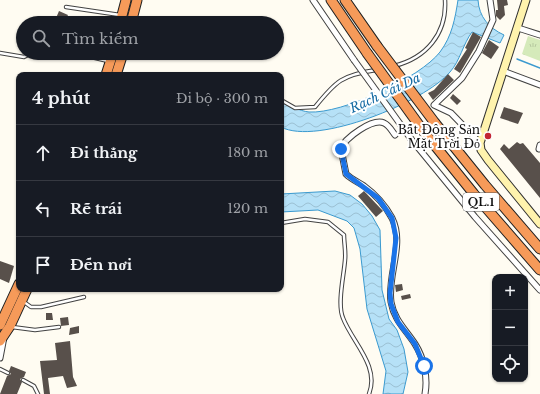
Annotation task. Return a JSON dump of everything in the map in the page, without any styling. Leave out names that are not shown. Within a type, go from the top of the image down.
[{"type":"highway","points":[[122,16],[126,0]]},
{"type":"highway","points":[[133,16],[137,0]]},
{"type":"highway","name":"QL.1","points":[[331,0],[367,54],[424,132],[474,194],[540,270]]},
{"type":"highway","name":"QL.1","points":[[345,0],[377,46],[435,123],[485,185],[540,249]]},
{"type":"highway","points":[[107,72],[111,60]]},
{"type":"highway","points":[[117,72],[121,60]]},
{"type":"highway","points":[[0,325],[16,290]]},
{"type":"highway","points":[[2,339],[10,326],[26,292]]},
{"type":"street","points":[[314,0],[354,60],[411,139],[475,217],[540,290]]},
{"type":"street","points":[[480,143],[451,113],[434,105],[462,78],[485,39],[493,20],[490,0]]},
{"type":"street","points":[[526,0],[480,143],[481,150],[488,160],[540,224]]},
{"type":"street","points":[[518,28],[540,35]]},
{"type":"street","points":[[504,71],[540,85]]},
{"type":"street","points":[[395,135],[387,125],[376,122],[368,124],[342,144],[341,149],[346,174],[378,198],[394,224],[396,238],[391,288],[391,304],[398,322],[415,344],[421,358],[425,373],[425,394]]},
{"type":"street","points":[[0,358],[2,339]]},
{"type":"lane","points":[[390,67],[409,62],[431,44],[440,32],[446,8],[445,0]]},
{"type":"lane","points":[[66,6],[105,16]]},
{"type":"lane","points":[[0,53],[16,56]]},
{"type":"lane","points":[[284,102],[295,108],[315,107],[332,85],[352,74],[383,68]]},
{"type":"lane","points":[[284,222],[305,219],[328,222],[344,235],[345,258],[341,292],[342,317],[356,340],[371,372],[369,394]]},
{"type":"lane","points":[[22,300],[35,308],[84,297]]},
{"type":"lane","points":[[10,326],[35,330],[59,327]]},
{"type":"lane","points":[[0,369],[8,373]]},
{"type":"lane","points":[[23,380],[34,386],[38,394]]},
{"type":"green space","points":[[528,36],[540,40],[540,61],[522,54]]},
{"type":"water","name":"Rạch Cái Da","points":[[458,0],[478,0],[480,12],[483,17],[489,25],[504,35],[500,43],[472,32],[453,68],[437,84],[395,108],[370,118],[344,126],[319,131],[298,131],[284,128],[284,102],[294,108],[309,112],[323,111],[360,101],[416,73],[440,52],[447,40],[456,14]]},
{"type":"water","points":[[335,191],[350,195],[362,204],[372,216],[380,230],[382,290],[389,319],[397,330],[404,349],[408,372],[403,394],[383,394],[386,371],[367,309],[360,249],[354,228],[347,221],[318,210],[284,212],[284,194]]},
{"type":"building","points":[[497,0],[507,0],[508,5],[504,6],[505,15],[500,20],[496,16],[496,10],[498,10]]},
{"type":"building","points":[[59,11],[68,15],[68,16],[57,16]]},
{"type":"building","points":[[473,32],[481,37],[460,73],[454,69],[467,49],[465,48]]},
{"type":"building","points":[[489,40],[499,47],[491,59],[482,53]]},
{"type":"building","points":[[448,74],[454,80],[433,100],[428,93],[434,90]]},
{"type":"building","points":[[453,94],[461,101],[457,105],[450,98]]},
{"type":"building","points":[[504,107],[523,113],[518,124],[500,118]]},
{"type":"building","points":[[517,142],[520,144],[523,143],[540,163],[540,198],[500,149],[504,144],[509,149]]},
{"type":"building","points":[[364,191],[383,211],[376,217],[358,196]]},
{"type":"building","points":[[0,261],[14,266],[9,283],[0,279]]},
{"type":"building","points":[[402,284],[403,290],[396,292],[395,285]]},
{"type":"building","points":[[410,294],[411,298],[402,300],[401,296]]},
{"type":"building","points":[[46,313],[52,313],[53,320],[46,320]]},
{"type":"building","points":[[68,317],[69,325],[61,326],[60,318]]},
{"type":"building","points":[[79,326],[79,333],[69,335],[70,328]]},
{"type":"building","points":[[70,341],[73,377],[77,386],[67,388],[63,376],[48,378],[50,394],[44,394],[40,361],[57,360],[55,343]]},
{"type":"building","points":[[11,366],[26,372],[24,377],[20,379],[22,382],[17,394],[0,394],[7,376],[11,374],[9,371]]},
{"type":"waterway","points":[[517,59],[540,68]]},
{"type":"place","name":"Bất Động Sản Mặt Trời Đỏ","points":[[488,136]]},
{"type":"route","points":[[341,149],[346,174],[378,198],[392,218],[396,238],[390,293],[391,304],[398,322],[415,344],[424,366]]}]
